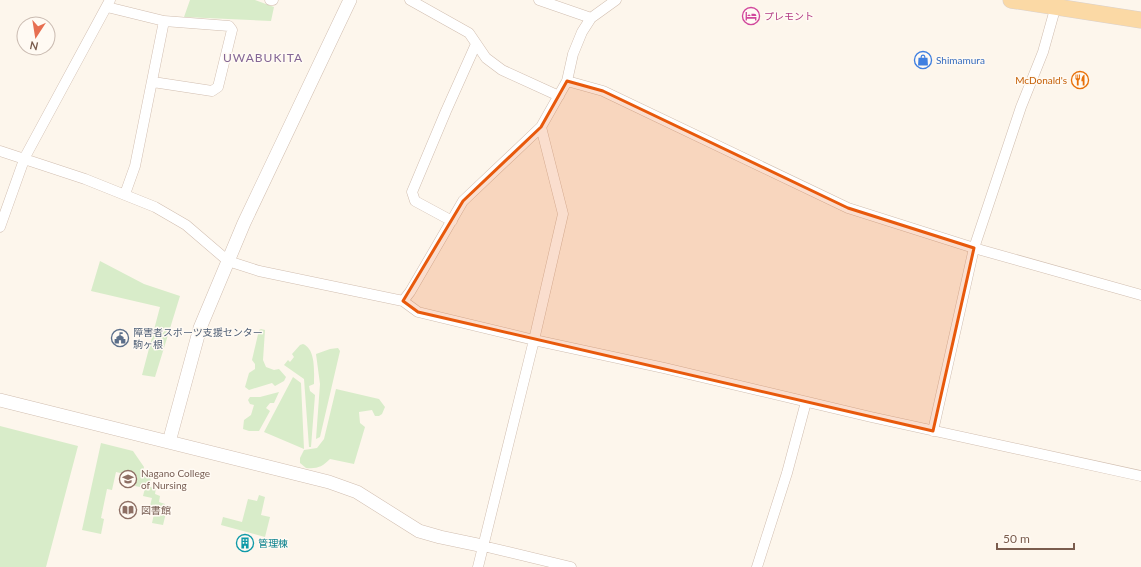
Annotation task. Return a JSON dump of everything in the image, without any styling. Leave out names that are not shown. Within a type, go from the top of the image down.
[{"type":"main road","points":[[1011,0],[1057,4],[1141,20]]},
{"type":"street","points":[[169,442],[200,328],[228,261],[350,0]]},
{"type":"street","points":[[410,0],[469,33],[486,58],[502,70],[559,96]]},
{"type":"street","points":[[540,0],[591,18]]},
{"type":"street","points":[[403,300],[464,201],[541,127],[567,81],[573,54],[582,32],[591,18],[616,0]]},
{"type":"street","points":[[0,227],[25,157],[109,4],[164,21],[229,26],[232,30],[218,88],[212,91],[153,82]]},
{"type":"street","points":[[933,431],[974,248],[1021,107],[1043,52],[1057,4]]},
{"type":"street","points":[[125,194],[134,166],[153,82],[164,21]]},
{"type":"street","points":[[452,221],[415,201],[412,192],[476,44]]},
{"type":"street","points":[[567,81],[603,91],[848,208],[974,248],[1141,295]]},
{"type":"street","points":[[478,567],[534,340],[563,214],[541,127]]},
{"type":"street","points":[[0,151],[25,157],[125,194],[155,207],[186,225],[228,261],[259,271],[403,300],[418,312],[534,340],[664,368],[933,431],[1141,476]]},
{"type":"street","points":[[0,400],[329,482],[357,492],[419,530],[440,537],[571,567]]},
{"type":"street","points":[[757,567],[787,473],[806,402]]},
{"type":"highlighted area","points":[[567,81],[603,91],[848,208],[974,248],[933,431],[418,312],[403,301],[463,201],[541,127]]},
{"type":"green space","points":[[190,0],[255,0],[274,7],[271,21],[184,17]]},
{"type":"green space","points":[[100,261],[144,284],[180,296],[155,377],[142,375],[160,307],[91,291]]},
{"type":"green space","points":[[259,330],[265,330],[263,360],[266,367],[274,370],[279,369],[286,377],[284,381],[275,386],[272,383],[249,390],[245,387],[249,373],[255,369],[255,364],[252,360]]},
{"type":"green space","points":[[303,344],[310,351],[314,367],[314,384],[309,386],[310,391],[315,395],[311,447],[309,447],[304,379],[284,365],[288,360],[290,362],[294,357],[292,354],[300,345]]},
{"type":"green space","points":[[338,348],[340,351],[320,437],[316,439],[320,384],[316,354]]},
{"type":"green space","points":[[293,377],[301,383],[304,449],[264,432]]},
{"type":"green space","points":[[336,389],[379,399],[385,407],[382,414],[379,416],[375,416],[372,410],[359,412],[360,423],[365,427],[354,464],[330,459],[319,467],[306,468],[300,463],[300,458],[304,450],[317,448],[324,439]]},
{"type":"green space","points":[[279,392],[274,403],[270,403],[266,408],[270,411],[259,431],[249,431],[243,429],[244,420],[251,415],[254,405],[250,404],[248,400],[250,397],[260,397]]},
{"type":"green space","points":[[0,426],[78,446],[46,567],[0,567]]},
{"type":"green space","points":[[101,443],[133,451],[144,467],[142,475],[151,477],[149,487],[156,488],[155,494],[160,496],[159,502],[165,504],[164,508],[167,509],[163,525],[152,523],[154,514],[152,513],[154,507],[150,506],[152,498],[143,496],[145,488],[135,486],[137,477],[116,472],[112,490],[107,489],[101,518],[104,519],[101,534],[82,530]]},
{"type":"green space","points":[[259,495],[265,497],[261,515],[270,517],[265,537],[221,525],[223,517],[242,522],[248,499],[257,501]]},
{"type":"place","name":"プレモント","points":[[751,16]]},
{"type":"place","name":"Shimamura","points":[[923,60]]},
{"type":"place","name":"McDonald's","points":[[1080,80]]},
{"type":"place","name":"障害者スポーツ支援センター 駒ヶ根","points":[[120,338]]},
{"type":"place","name":"Nagano College of Nursing","points":[[128,479]]},
{"type":"place","name":"図書館","points":[[128,510]]},
{"type":"place","name":"管理棟","points":[[245,543]]},
{"type":"district","name":"UWABUKITA","points":[[263,58]]}]
